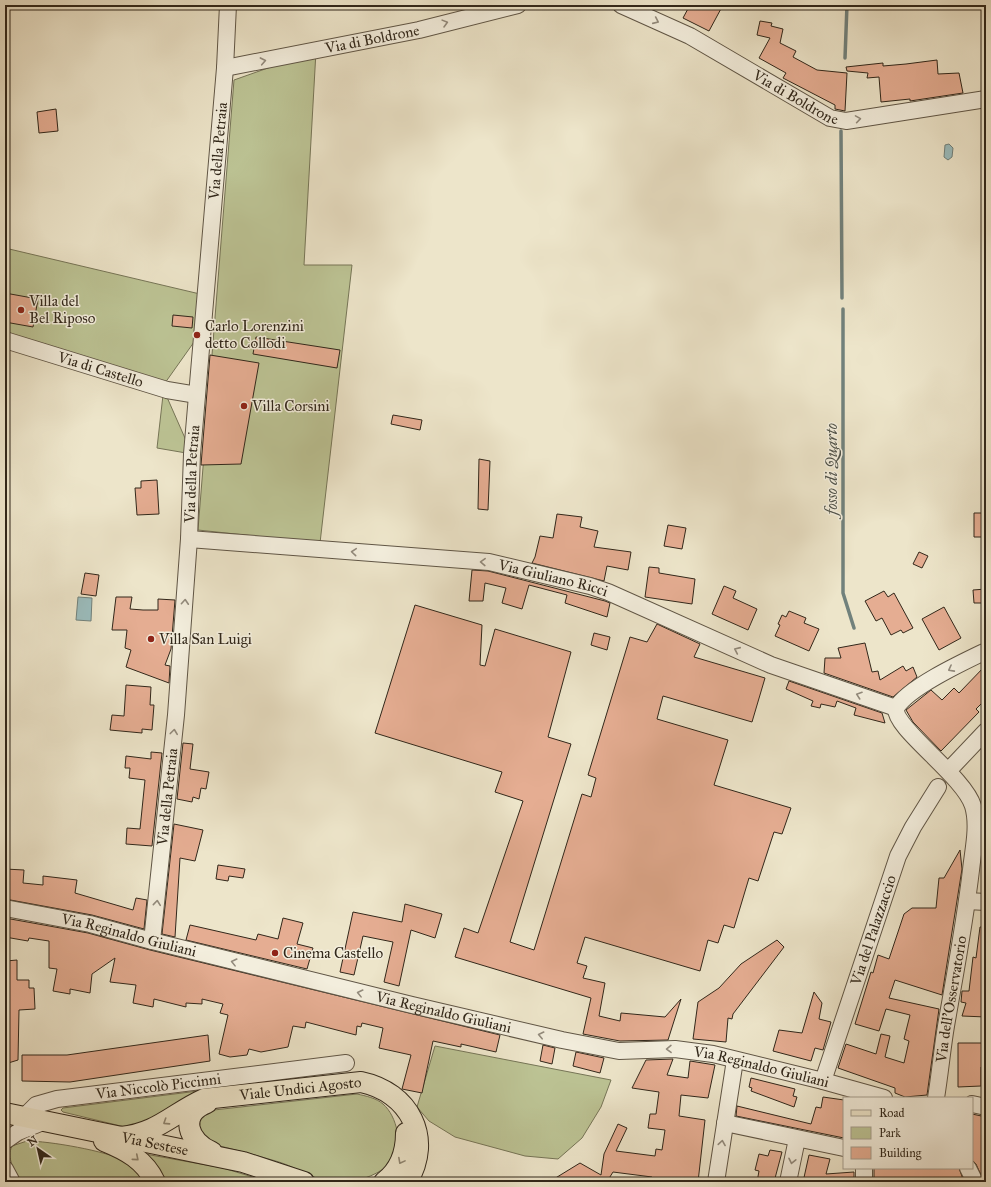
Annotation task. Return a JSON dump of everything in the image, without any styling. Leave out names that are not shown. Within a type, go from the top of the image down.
[{"type":"main road","name":"Viale Undici Agosto","points":[[121,1137],[157,1128],[191,1105],[204,1099],[352,1082],[374,1085],[394,1098],[406,1109],[417,1130],[417,1156],[415,1166],[407,1182]]},
{"type":"main road","name":"Viale Undici Agosto","points":[[226,1097],[197,1109],[192,1116],[190,1126],[191,1134],[197,1144],[226,1158]]},
{"type":"main road","points":[[384,1182],[400,1164],[404,1155],[406,1142],[404,1124],[394,1098]]},
{"type":"main road","name":"Via Sestese","points":[[5,1113],[43,1122],[226,1158],[263,1167],[304,1182]]},
{"type":"main road","points":[[63,1125],[123,1149],[145,1166],[155,1182]]},
{"type":"street","name":"Via della Petraia","points":[[152,941],[176,715],[189,539],[192,454],[225,68],[228,5]]},
{"type":"street","name":"Via di Boldrone","points":[[225,68],[419,30],[518,5]]},
{"type":"street","name":"Via di Boldrone","points":[[621,5],[690,36],[830,118],[846,121],[986,99]]},
{"type":"street","name":"Via di Castello","points":[[5,340],[167,390],[197,395]]},
{"type":"street","name":"Via Giuliano Ricci","points":[[189,539],[489,562],[507,565],[608,592],[771,665],[896,708]]},
{"type":"street","points":[[896,708],[907,696],[931,680],[986,651]]},
{"type":"street","name":"Via dell'Osservatorio","points":[[896,708],[896,715],[904,726],[949,770],[968,795],[974,814],[975,833],[967,901],[936,1097]]},
{"type":"street","points":[[949,770],[986,731]]},
{"type":"street","name":"Via del Palazzaccio","points":[[823,1081],[898,856],[913,827],[938,787]]},
{"type":"street","points":[[967,901],[986,902]]},
{"type":"street","name":"Via Reginaldo Giuliani","points":[[5,908],[90,924],[152,941],[562,1040],[619,1051],[684,1050],[735,1060],[823,1081],[862,1095],[877,1097]]},
{"type":"street","points":[[716,1182],[735,1060]]},
{"type":"street","name":"Via Niccolò Piccinni","points":[[24,1117],[36,1106],[57,1099],[346,1063]]},
{"type":"street","points":[[973,1104],[986,1107]]},
{"type":"street","points":[[5,1141],[18,1132],[43,1122]]},
{"type":"street","points":[[725,1122],[797,1139],[843,1148]]},
{"type":"street","points":[[788,1182],[797,1139]]},
{"type":"street","points":[[5,1169],[12,1182]]},
{"type":"street","points":[[864,1169],[864,1182]]},
{"type":"street","points":[[968,1169],[975,1182]]},
{"type":"green space","points":[[316,51],[304,265],[352,265],[320,543],[198,530],[234,80]]},
{"type":"green space","points":[[5,248],[200,294],[199,335],[165,383],[5,332]]},
{"type":"green space","points":[[163,395],[166,395],[192,454],[157,448]]},
{"type":"green space","points":[[435,1046],[611,1080],[601,1107],[582,1138],[558,1159],[525,1156],[455,1137],[429,1121],[417,1107]]},
{"type":"green space","points":[[206,1090],[206,1094],[129,1128],[63,1112],[61,1110],[63,1108]]},
{"type":"green space","points":[[357,1094],[377,1100],[388,1109],[395,1123],[398,1140],[395,1155],[387,1166],[371,1176],[353,1181],[337,1182],[319,1179],[279,1162],[208,1143],[197,1123],[205,1111]]},
{"type":"green space","points":[[27,1141],[78,1147],[117,1157],[131,1165],[144,1182],[20,1182],[12,1164],[10,1151],[12,1146]]},
{"type":"green space","points":[[145,1154],[223,1168],[269,1182],[164,1182]]},
{"type":"water","points":[[949,144],[953,148],[952,157],[948,160],[944,157],[945,145]]},
{"type":"water","points":[[78,597],[92,598],[91,621],[76,620]]},
{"type":"building","points":[[690,5],[723,5],[709,31],[683,18]]},
{"type":"building","points":[[760,21],[772,23],[771,26],[783,29],[780,43],[796,51],[793,57],[817,70],[847,73],[845,111],[835,109],[835,105],[783,78],[786,73],[759,58],[770,38],[757,35]]},
{"type":"building","points":[[937,60],[938,74],[959,73],[963,93],[910,101],[910,99],[881,102],[879,77],[867,78],[868,73],[847,71],[846,67],[883,63],[883,66]]},
{"type":"building","points":[[56,109],[58,131],[39,133],[37,112]]},
{"type":"building","name":"Villa del Bel Riposo","points":[[5,293],[38,299],[33,327],[5,322]]},
{"type":"building","points":[[173,315],[193,317],[192,328],[172,326]]},
{"type":"building","points":[[256,337],[340,350],[337,368],[253,354]]},
{"type":"building","name":"Villa Corsini","points":[[210,355],[259,363],[241,464],[201,465]]},
{"type":"building","points":[[393,415],[422,420],[420,430],[391,424]]},
{"type":"building","points":[[479,459],[490,461],[488,510],[478,509]]},
{"type":"building","points":[[157,480],[159,514],[137,515],[135,488],[141,488],[141,481]]},
{"type":"building","points":[[974,513],[985,513],[984,537],[974,537]]},
{"type":"building","points":[[557,514],[582,517],[580,527],[598,531],[594,547],[631,552],[628,570],[607,566],[604,581],[532,563],[540,536],[553,538]]},
{"type":"building","points":[[668,525],[686,528],[682,549],[664,546]]},
{"type":"building","points":[[919,552],[928,556],[922,568],[913,564]]},
{"type":"building","points":[[649,567],[659,568],[659,573],[695,579],[692,604],[645,597]]},
{"type":"building","points":[[472,570],[488,571],[605,601],[610,603],[607,617],[565,603],[567,595],[529,585],[522,609],[502,603],[506,588],[485,583],[483,601],[469,601]]},
{"type":"building","points":[[85,573],[99,575],[96,596],[81,594]]},
{"type":"building","points":[[724,586],[736,591],[733,598],[757,609],[748,630],[712,614]]},
{"type":"building","points":[[986,589],[986,603],[974,603],[973,590]]},
{"type":"building","points":[[884,591],[888,597],[894,593],[913,628],[903,633],[901,630],[891,635],[882,618],[876,621],[865,601]]},
{"type":"building","name":"Villa San Luigi","points":[[116,597],[132,597],[130,609],[143,610],[158,610],[158,599],[175,600],[171,649],[165,665],[170,666],[169,683],[126,667],[131,650],[125,648],[127,630],[112,630]]},
{"type":"building","points":[[415,605],[482,625],[480,665],[485,666],[495,629],[571,652],[548,737],[571,744],[510,942],[534,950],[582,794],[591,797],[596,778],[588,775],[630,637],[647,642],[657,624],[700,644],[694,657],[765,678],[752,722],[663,696],[657,719],[728,740],[714,785],[791,808],[782,834],[774,832],[758,881],[749,878],[734,928],[724,925],[718,943],[708,940],[700,971],[585,937],[577,963],[587,966],[583,978],[605,983],[599,1016],[620,1021],[621,1013],[665,1017],[681,999],[668,1040],[620,1041],[583,1034],[591,998],[455,957],[464,928],[478,933],[523,801],[495,792],[502,772],[375,733]]},
{"type":"building","points":[[944,607],[961,638],[939,650],[922,619]]},
{"type":"building","points":[[789,611],[806,618],[804,623],[819,629],[809,651],[775,636],[780,625],[778,624],[782,615],[786,617]]},
{"type":"building","points":[[594,633],[610,637],[607,650],[591,645]]},
{"type":"building","points":[[865,643],[872,672],[878,671],[880,680],[903,666],[906,671],[913,667],[917,677],[893,697],[824,673],[825,658],[841,658],[838,648]]},
{"type":"building","points":[[986,665],[986,699],[976,709],[979,712],[941,751],[913,722],[906,710],[931,690],[942,700],[954,688],[959,693]]},
{"type":"building","points":[[789,681],[882,713],[885,723],[854,715],[856,708],[837,701],[835,707],[821,704],[820,708],[811,706],[813,701],[786,689]]},
{"type":"building","points":[[126,685],[151,687],[150,705],[154,705],[152,730],[142,729],[142,733],[110,730],[112,715],[124,716]]},
{"type":"building","points":[[183,743],[193,744],[190,769],[209,772],[206,789],[201,788],[199,799],[193,797],[192,802],[177,799]]},
{"type":"building","points":[[151,752],[162,753],[152,846],[126,844],[127,828],[140,829],[145,780],[129,778],[130,768],[125,768],[126,756],[151,759]]},
{"type":"building","points":[[174,824],[203,830],[195,861],[180,858],[175,937],[162,934]]},
{"type":"building","points":[[960,850],[962,869],[942,995],[895,980],[889,998],[939,1009],[927,1095],[905,1097],[895,1093],[895,1088],[838,1068],[846,1044],[876,1054],[881,1034],[890,1036],[885,1057],[904,1063],[909,1041],[904,1039],[910,1015],[886,1009],[879,1031],[855,1024],[871,972],[873,973],[878,955],[889,959],[904,914],[912,908],[936,908],[939,878],[944,878]]},
{"type":"building","points":[[218,865],[245,869],[243,878],[229,876],[228,881],[216,879]]},
{"type":"building","points":[[5,869],[24,870],[23,883],[43,885],[43,876],[77,880],[75,893],[133,910],[136,898],[147,900],[144,929],[92,915],[5,899]]},
{"type":"building","points":[[405,904],[442,914],[435,938],[411,930],[399,986],[384,982],[393,942],[363,936],[354,975],[340,972],[353,912],[402,922]]},
{"type":"building","points":[[5,918],[88,933],[150,950],[500,1035],[496,1052],[461,1044],[461,1047],[433,1041],[422,1093],[402,1089],[411,1055],[379,1048],[383,1028],[362,1023],[361,1027],[357,1026],[356,1035],[306,1022],[305,1028],[293,1026],[288,1047],[261,1052],[249,1049],[247,1055],[230,1057],[219,1054],[228,1015],[220,1013],[223,1004],[202,999],[202,1004],[186,1003],[186,1007],[154,999],[153,1007],[133,1003],[136,985],[110,982],[115,958],[92,974],[90,993],[70,989],[70,994],[53,991],[57,969],[49,968],[49,941],[29,938],[28,941],[5,937]]},
{"type":"building","points":[[283,918],[303,923],[297,944],[313,948],[307,969],[186,940],[190,925],[256,940],[258,934],[278,939]]},
{"type":"building","points":[[980,927],[986,927],[986,1017],[962,1016],[966,1003],[961,1002],[962,991],[969,991],[973,957],[976,958]]},
{"type":"building","points":[[777,940],[784,947],[733,1014],[732,1019],[728,1018],[726,1042],[693,1039],[698,1002],[719,988],[741,964]]},
{"type":"building","points":[[17,960],[17,980],[29,980],[29,988],[34,988],[35,1009],[19,1010],[18,1060],[5,1064],[6,961]]},
{"type":"building","points":[[814,992],[822,1003],[819,1019],[831,1022],[823,1050],[815,1048],[811,1061],[773,1051],[779,1030],[802,1033]]},
{"type":"building","points":[[208,1035],[210,1061],[70,1082],[22,1081],[22,1055],[67,1055]]},
{"type":"building","points":[[958,1043],[986,1043],[986,1067],[981,1067],[981,1086],[958,1087]]},
{"type":"building","points":[[543,1045],[555,1048],[552,1064],[540,1061]]},
{"type":"building","points":[[576,1052],[604,1058],[600,1073],[573,1066]]},
{"type":"building","points":[[673,1059],[667,1075],[688,1078],[690,1061],[715,1065],[708,1098],[681,1095],[679,1116],[705,1120],[698,1182],[668,1182],[652,1179],[652,1177],[613,1172],[608,1180],[612,1182],[549,1182],[580,1163],[601,1175],[604,1154],[618,1124],[627,1128],[616,1151],[655,1156],[656,1149],[662,1150],[665,1130],[648,1128],[650,1114],[656,1114],[659,1092],[632,1088],[646,1060]]},
{"type":"building","points":[[751,1078],[795,1089],[793,1096],[797,1097],[794,1107],[751,1091],[752,1088],[749,1087]]},
{"type":"building","points":[[823,1097],[843,1100],[843,1138],[736,1116],[737,1106],[811,1124],[816,1107],[821,1108]]},
{"type":"building","points":[[973,1114],[986,1117],[986,1182],[984,1182],[976,1164],[973,1161]]},
{"type":"building","points":[[770,1150],[782,1152],[774,1182],[757,1182],[759,1171],[755,1170],[759,1154],[768,1156]]},
{"type":"building","points":[[809,1155],[830,1159],[826,1174],[854,1172],[854,1182],[803,1182]]},
{"type":"building","points":[[874,1169],[959,1169],[964,1182],[874,1182]]},
{"type":"waterway","name":"fosso di Quarto","points":[[845,58],[847,5]]},
{"type":"waterway","name":"fosso di Quarto","points":[[841,131],[842,298]]},
{"type":"waterway","name":"fosso di Quarto","points":[[843,309],[843,593],[854,628]]},
{"type":"place","name":"Villa del Bel Riposo","points":[[21,310]]},
{"type":"place","name":"Carlo Lorenzini detto Collodi","points":[[197,335]]},
{"type":"place","name":"Villa Corsini","points":[[244,406]]},
{"type":"place","name":"Villa San Luigi","points":[[151,639]]},
{"type":"place","name":"Cinema Castello","points":[[275,953]]}]
